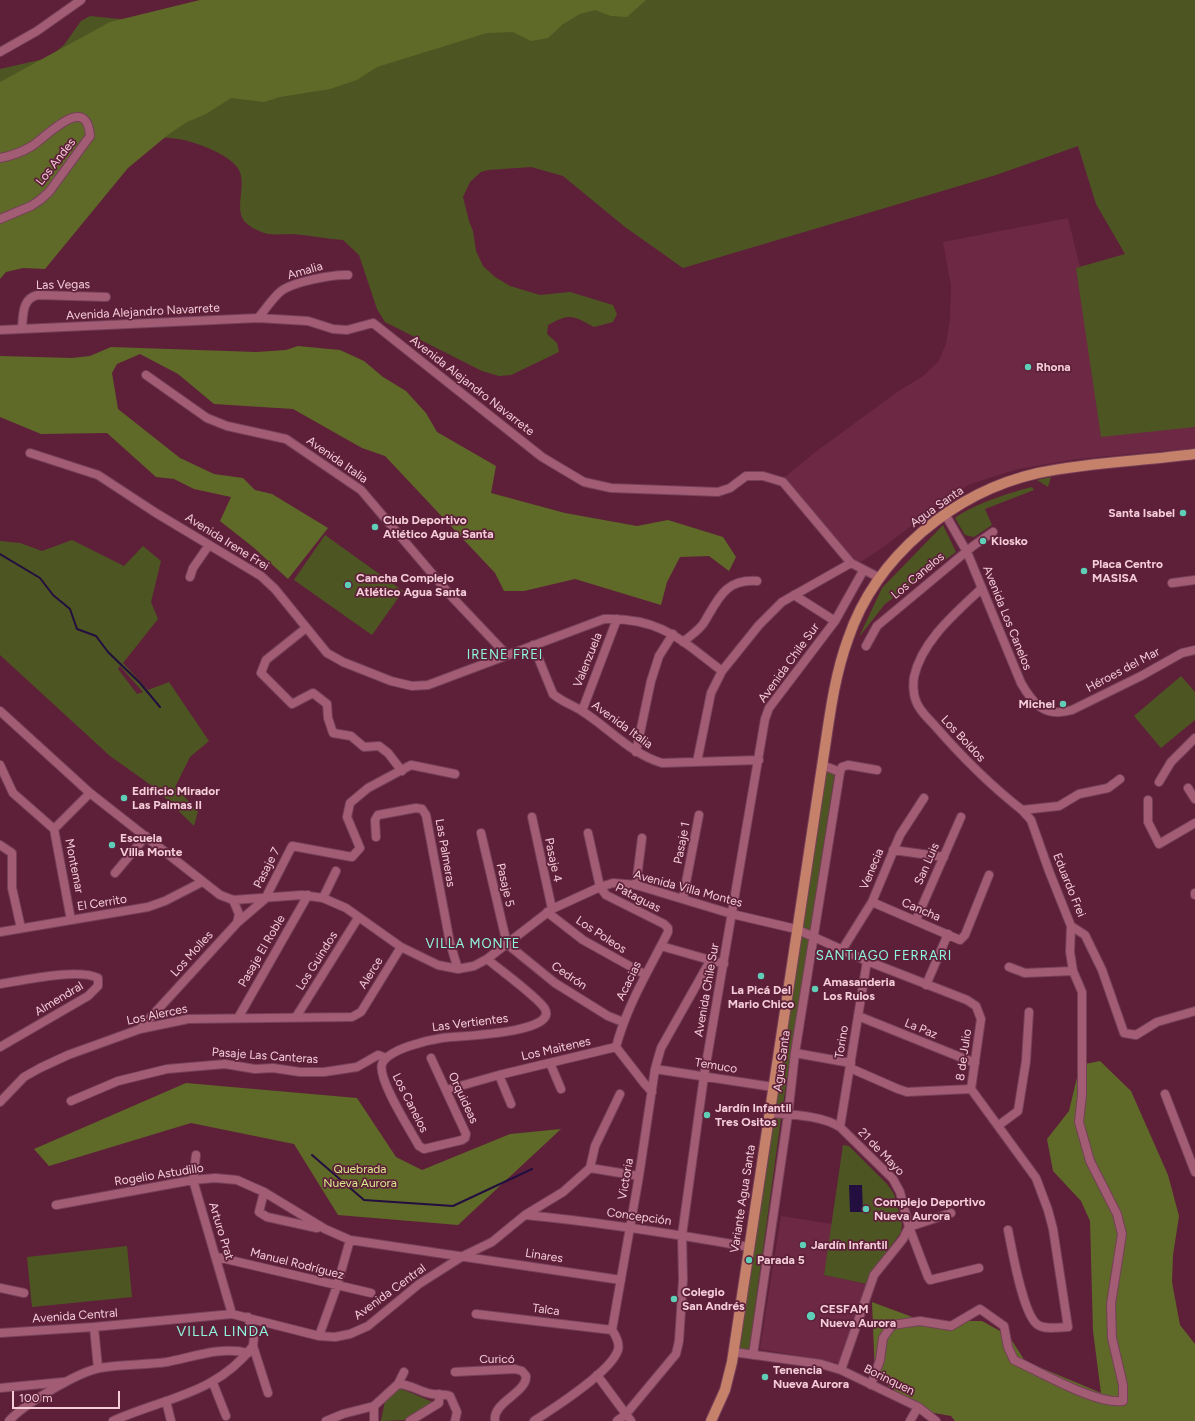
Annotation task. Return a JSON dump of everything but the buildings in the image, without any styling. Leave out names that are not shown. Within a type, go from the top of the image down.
[{"type":"main road","name":"Agua Santa","points":[[796,930],[822,765],[842,658],[854,624],[880,578],[895,558],[914,539],[945,514],[991,489],[1037,473],[1195,454]]},
{"type":"main road","name":"Variante Agua Santa","points":[[711,1421],[725,1390],[734,1352],[796,930]]},
{"type":"street","points":[[0,52],[37,31],[80,0]]},
{"type":"street","name":"Los Andes","points":[[0,158],[20,152],[32,146],[61,122],[70,118],[80,118],[86,121],[90,127],[90,136],[49,192],[31,206],[0,219]]},
{"type":"street","name":"Amalia","points":[[258,318],[280,291],[296,285],[338,274],[348,275]]},
{"type":"street","name":"Las Vegas","points":[[22,329],[25,304],[31,297],[38,295],[106,297]]},
{"type":"street","name":"Avenida Alejandro Navarrete","points":[[0,330],[258,318],[308,321],[333,329],[347,330],[373,324],[542,457],[584,482],[611,488],[718,492],[730,488],[746,476],[763,476],[783,482],[851,563],[863,571],[880,578]]},
{"type":"street","name":"Avenida Italia","points":[[146,375],[207,418],[227,426],[286,440],[361,490],[452,597],[507,655]]},
{"type":"street","name":"Avenida Irene Frei","points":[[30,453],[98,475],[261,576],[275,589],[328,653],[342,662],[391,681],[412,686],[428,685],[604,619],[645,622],[657,626],[672,634],[722,671]]},
{"type":"street","name":"Avenida Los Canelos","points":[[945,514],[967,552],[1021,683],[1028,696],[1040,707],[1054,713],[1062,713]]},
{"type":"street","name":"Los Canelos","points":[[866,646],[877,626],[993,532]]},
{"type":"street","points":[[190,577],[193,568],[209,545]]},
{"type":"street","points":[[698,762],[711,694],[722,671],[759,625],[782,602],[851,563]]},
{"type":"street","name":"Avenida Chile Sur","points":[[617,1421],[626,1414],[676,1354],[679,1341],[683,1280],[682,1235],[704,1076],[765,719],[769,708],[835,621],[863,571]]},
{"type":"street","points":[[1172,583],[1195,580]]},
{"type":"street","points":[[683,642],[702,625],[710,611],[725,591],[738,582],[757,581]]},
{"type":"street","name":"Los Boldos","points":[[982,588],[954,614],[927,647],[914,677],[916,701],[965,760],[996,790],[1022,810]]},
{"type":"street","points":[[794,595],[835,621]]},
{"type":"street","name":"Valenzuela","points":[[582,711],[617,619]]},
{"type":"street","points":[[306,628],[266,660],[261,674],[292,704],[313,693],[327,704],[328,718],[333,733],[351,736],[364,747],[379,746],[388,753],[402,771],[411,765],[455,774]]},
{"type":"street","points":[[636,752],[651,681],[659,656],[672,634]]},
{"type":"street","name":"Avenida Italia","points":[[533,645],[553,694],[560,700],[582,711],[607,728],[636,752],[648,759],[662,763],[759,760]]},
{"type":"street","name":"Héroes del Mar","points":[[1062,713],[1097,698],[1182,653],[1195,650]]},
{"type":"street","points":[[0,711],[90,793],[202,882],[220,895],[233,900],[239,914],[237,923]]},
{"type":"street","points":[[1158,782],[1171,762],[1195,738]]},
{"type":"street","name":"Montemar","points":[[0,765],[13,793],[54,829],[71,920]]},
{"type":"street","points":[[822,765],[840,772],[842,767],[848,765],[877,770]]},
{"type":"street","name":"Pasaje 7","points":[[265,899],[292,846],[352,857],[360,848],[347,817],[350,803],[368,788],[402,771]]},
{"type":"street","name":"Agua Santa","points":[[753,1355],[788,1115],[795,1053],[840,772]]},
{"type":"street","points":[[1022,810],[1059,806],[1079,794],[1108,788],[1120,779]]},
{"type":"street","points":[[1188,788],[1195,799]]},
{"type":"street","points":[[54,829],[90,793]]},
{"type":"street","name":"Venecia","points":[[842,950],[872,902],[900,835],[924,798]]},
{"type":"street","points":[[1148,800],[1148,822],[1159,844],[1195,823]]},
{"type":"street","name":"Las Palmeras","points":[[376,837],[375,820],[378,815],[416,808],[422,809],[426,815],[450,943],[458,969]]},
{"type":"street","name":"Eduardo Frei","points":[[1022,810],[1031,820],[1071,926],[1085,935],[1102,970],[1124,1033],[1136,1035],[1157,1022],[1195,1012]]},
{"type":"street","name":"Pasaje 1","points":[[684,898],[699,815]]},
{"type":"street","name":"Pasaje 4","points":[[532,817],[549,910]]},
{"type":"street","name":"San Luis","points":[[916,920],[961,817]]},
{"type":"street","name":"Pasaje 5","points":[[481,832],[506,944]]},
{"type":"street","points":[[588,833],[600,887]]},
{"type":"street","points":[[115,873],[146,836]]},
{"type":"street","points":[[636,886],[642,838]]},
{"type":"street","points":[[0,845],[12,853],[12,888],[21,928]]},
{"type":"street","points":[[894,850],[944,857]]},
{"type":"street","points":[[323,898],[336,871]]},
{"type":"street","name":"Cancha","points":[[872,902],[960,940],[965,935],[989,875]]},
{"type":"street","name":"El Cerrito","points":[[0,932],[148,907],[165,902],[202,882]]},
{"type":"street","name":"Avenida Villa Montes","points":[[233,900],[308,895],[323,898],[339,904],[401,947],[438,965],[458,969],[474,966],[487,960],[549,910],[600,887],[613,883],[636,886],[684,898],[732,914],[796,930]]},
{"type":"street","name":"Pataguas","points":[[600,887],[611,899],[664,924],[668,928]]},
{"type":"street","name":"Pasaje El Roble","points":[[238,1018],[308,895]]},
{"type":"street","name":"Los Molles","points":[[140,1029],[237,923],[265,899]]},
{"type":"street","name":"Los Poleos","points":[[549,910],[583,940],[644,974]]},
{"type":"street","name":"Los Guindos","points":[[296,1017],[358,918]]},
{"type":"street","points":[[871,1385],[880,1360],[883,1338],[892,1325],[920,1321],[951,1326],[980,1309],[1004,1326],[1008,1347],[1014,1360],[1094,1397],[1113,1402],[1124,1401],[1123,1385],[1112,1338],[1111,1304],[1122,1234],[1117,1214],[1090,1161],[1079,1122],[1082,1095],[1082,992],[1072,971],[1070,952],[1071,926]]},
{"type":"street","name":"Acacias","points":[[616,1047],[623,1022],[644,974],[661,946],[668,932],[668,928]]},
{"type":"street","name":"8 de Julio","points":[[796,930],[976,1006],[981,1019],[971,1088],[973,1093],[1036,1178],[1048,1210],[1053,1229],[1068,1327],[1043,1328],[1032,1320],[1021,1287],[1008,1230]]},
{"type":"street","points":[[926,985],[948,934]]},
{"type":"street","name":"Cedrón","points":[[506,944],[555,983],[608,1016],[623,1022]]},
{"type":"street","points":[[661,946],[724,964]]},
{"type":"street","name":"Alerce","points":[[361,1012],[401,947]]},
{"type":"street","name":"Las Vertientes","points":[[386,1058],[395,1052],[424,1042],[443,1038],[485,1036],[509,1031],[543,1020],[546,1014],[545,1009],[487,960]]},
{"type":"street","name":"Victoria","points":[[534,1421],[597,1375],[618,1350],[619,1343],[612,1330],[639,1176],[655,1069],[661,1048],[710,961]]},
{"type":"street","name":"Torino","points":[[840,1127],[868,961]]},
{"type":"street","points":[[1009,967],[1025,973],[1072,971]]},
{"type":"street","name":"Almendral","points":[[0,984],[81,974],[92,975],[98,978],[98,986],[88,996],[0,1047]]},
{"type":"street","name":"Los Alerces","points":[[0,1102],[24,1077],[40,1068],[68,1055],[140,1029],[188,1019],[296,1017],[344,1018],[352,1017],[361,1012]]},
{"type":"street","points":[[998,1125],[1018,1111],[1026,1061],[1029,1012]]},
{"type":"street","name":"La Paz","points":[[858,1016],[975,1063]]},
{"type":"street","points":[[616,1047],[652,1092]]},
{"type":"street","name":"Los Maitenes","points":[[446,1090],[550,1062],[616,1047]]},
{"type":"street","points":[[795,1053],[850,1066],[907,1092],[971,1088]]},
{"type":"street","name":"Pasaje Las Canteras","points":[[72,1101],[118,1081],[167,1069],[225,1064],[255,1069],[274,1068],[300,1072],[324,1072],[357,1067],[378,1055],[386,1058]]},
{"type":"street","name":"Los Canelos","points":[[386,1058],[382,1064],[382,1071],[390,1094],[419,1146],[424,1149],[431,1149]]},
{"type":"street","name":"Orquideas","points":[[431,1058],[466,1134],[465,1138],[431,1149]]},
{"type":"street","points":[[550,1062],[561,1089]]},
{"type":"street","name":"Temuco","points":[[655,1069],[774,1087]]},
{"type":"street","points":[[499,1075],[511,1104]]},
{"type":"street","points":[[620,1094],[595,1146],[590,1168],[639,1176]]},
{"type":"street","points":[[1166,1094],[1195,1172]]},
{"type":"street","name":"21 de Mayo","points":[[769,1113],[830,1121],[840,1127],[893,1179],[900,1192],[909,1227],[930,1280],[979,1268]]},
{"type":"street","name":"Arturo Prat","points":[[196,1155],[193,1180],[217,1257],[232,1314]]},
{"type":"street","name":"Avenida Central","points":[[0,1333],[94,1327],[232,1314],[319,1336],[344,1336],[368,1326],[419,1284],[463,1256],[492,1242],[525,1215],[563,1192],[590,1168]]},
{"type":"street","name":"Rogelio Astudillo","points":[[56,1205],[193,1180],[215,1178],[237,1180],[264,1192],[325,1229],[350,1240],[463,1256]]},
{"type":"street","name":"Rogelio Astudillo","points":[[264,1192],[259,1212],[267,1216],[325,1229]]},
{"type":"street","points":[[841,1370],[874,1274],[903,1239],[909,1227],[951,1213]]},
{"type":"street","name":"Concepción","points":[[525,1215],[682,1235],[749,1247]]},
{"type":"street","points":[[319,1336],[337,1286],[350,1240]]},
{"type":"street","name":"Linares","points":[[463,1256],[621,1280]]},
{"type":"street","name":"Manuel Rodríguez","points":[[217,1257],[372,1293]]},
{"type":"street","points":[[0,1288],[24,1293]]},
{"type":"street","name":"Talca","points":[[476,1314],[612,1330]]},
{"type":"street","points":[[248,1317],[254,1337],[253,1346],[268,1393]]},
{"type":"street","points":[[94,1327],[98,1368]]},
{"type":"street","points":[[113,1421],[124,1419],[214,1383],[248,1353],[253,1346]]},
{"type":"street","points":[[9,1421],[34,1401],[66,1381],[98,1368],[166,1362],[224,1350],[237,1350],[248,1353]]},
{"type":"street","name":"Borinquen","points":[[734,1352],[822,1364],[841,1370],[918,1407],[936,1421]]},
{"type":"street","name":"Curicó","points":[[455,1372],[515,1369],[522,1371],[526,1376],[524,1384],[499,1407],[494,1417],[495,1421]]},
{"type":"street","points":[[326,1421],[342,1414],[374,1406],[398,1384],[404,1372]]},
{"type":"street","points":[[597,1375],[631,1421]]},
{"type":"street","points":[[0,1388],[66,1381]]},
{"type":"street","points":[[214,1383],[226,1416]]},
{"type":"street","points":[[398,1384],[404,1384],[432,1394],[450,1396],[457,1412],[455,1421]]},
{"type":"street","points":[[410,1421],[439,1403],[441,1394]]},
{"type":"street","points":[[166,1402],[171,1421]]},
{"type":"street","points":[[374,1406],[374,1421]]},
{"type":"street","points":[[910,1421],[918,1407]]},
{"type":"shaded area","points":[[1068,218],[1103,360],[1195,347],[1195,448],[1076,459],[1018,469],[970,484],[929,512],[885,546],[862,561],[856,562],[785,477],[814,453],[900,390],[922,377],[938,362],[946,344],[950,319],[951,286],[943,242]]},
{"type":"shaded area","points":[[849,1185],[862,1185],[863,1212],[850,1212]]},
{"type":"shaded area","name":"CESFAM Nueva Aurora","points":[[781,1216],[832,1224],[824,1275],[867,1284],[839,1363],[760,1349]]},
{"type":"green space","points":[[200,0],[646,0],[627,17],[611,16],[595,10],[580,14],[563,24],[548,38],[531,41],[513,32],[487,33],[377,67],[357,80],[330,89],[280,97],[264,102],[231,98],[206,114],[187,122],[169,134],[128,168],[45,269],[23,268],[6,272],[0,279],[0,82],[110,22]]},
{"type":"green space","points":[[250,0],[1195,0],[1195,427],[1101,437],[1076,268],[1125,254],[1096,204],[1078,146],[996,175],[683,268],[625,227],[563,176],[531,167],[488,170],[481,172],[470,182],[463,197],[473,231],[476,251],[483,266],[495,277],[510,286],[540,295],[570,292],[613,305],[617,314],[613,322],[594,327],[581,320],[571,317],[566,317],[548,325],[547,334],[557,343],[559,352],[511,375],[499,376],[482,371],[385,322],[377,309],[359,255],[343,240],[292,234],[268,234],[256,230],[248,225],[242,218],[240,205],[242,183],[239,170],[227,158],[218,152],[197,144],[168,138],[157,140],[0,212],[0,69],[48,58],[64,45],[81,21],[90,16],[150,22]]},
{"type":"green space","points":[[298,346],[340,350],[364,361],[383,377],[406,391],[426,413],[437,432],[496,466],[491,493],[565,513],[637,526],[668,520],[723,537],[736,557],[729,571],[709,556],[680,557],[667,582],[661,605],[575,579],[524,591],[504,591],[495,573],[385,456],[362,448],[293,409],[214,404],[178,374],[140,354],[117,364],[112,373],[118,409],[180,458],[214,474],[243,478],[255,490],[272,494],[328,528],[288,579],[253,547],[220,521],[231,497],[194,489],[174,479],[156,477],[107,433],[41,434],[0,417],[0,356],[72,358],[90,356],[111,347],[256,352],[286,350]]},
{"type":"green space","points":[[1051,477],[1048,487],[1037,480]]},
{"type":"green space","points":[[1032,487],[1034,490],[985,509],[992,525],[974,537],[965,535],[955,518],[971,508]]},
{"type":"green space","points":[[943,525],[956,552],[885,604],[859,637],[882,588]]},
{"type":"green space","name":"Cancha Complejo Atlético Agua Santa","points":[[325,535],[403,591],[372,635],[294,580]]},
{"type":"green space","points":[[72,540],[124,566],[143,546],[161,561],[151,602],[158,619],[123,663],[148,690],[169,682],[209,741],[190,757],[175,787],[198,811],[194,826],[155,788],[110,756],[0,655],[0,541],[20,543],[42,551]],"holes":[[[120,666],[143,692],[137,694],[118,669]]]},
{"type":"green space","points":[[1181,676],[1195,692],[1195,720],[1161,748],[1134,716]]},
{"type":"green space","points":[[821,762],[835,771],[782,1111],[749,1351],[736,1350]]},
{"type":"green space","points":[[1100,1061],[1131,1091],[1168,1175],[1179,1216],[1173,1255],[1172,1282],[1180,1325],[1195,1344],[1195,1421],[955,1421],[951,1416],[923,1411],[875,1376],[872,1302],[923,1321],[982,1321],[1009,1336],[1025,1361],[1101,1393],[1093,1331],[1090,1221],[1081,1201],[1053,1171],[1047,1139],[1069,1111],[1080,1065]]},
{"type":"green space","name":"Quebrada Nueva Aurora","points":[[186,1083],[357,1098],[396,1157],[422,1170],[510,1134],[561,1129],[458,1225],[338,1215],[294,1144],[191,1123],[49,1166],[34,1149]]},
{"type":"green space","name":"Complejo Deportivo Nueva Aurora","points":[[843,1145],[849,1146],[887,1184],[894,1194],[902,1224],[901,1232],[875,1268],[867,1284],[824,1275]]},
{"type":"green space","points":[[127,1246],[132,1297],[32,1307],[27,1257]]},
{"type":"green space","points":[[397,1387],[435,1403],[406,1420],[381,1421],[385,1401]]},
{"type":"waterway","points":[[0,554],[40,578],[53,595],[70,609],[77,629],[96,636],[108,652],[140,683],[160,707]]},
{"type":"waterway","points":[[312,1155],[364,1200],[453,1206],[532,1169]]},
{"type":"place","name":"Rhona","points":[[1028,367]]},
{"type":"place","name":"Santa Isabel","points":[[1183,513]]},
{"type":"place","name":"Club Deportivo Atlético Agua Santa","points":[[375,527]]},
{"type":"place","name":"Kiosko","points":[[983,541]]},
{"type":"place","name":"Placa Centro MASISA","points":[[1084,571]]},
{"type":"place","name":"Cancha Complejo Atlético Agua Santa","points":[[348,585]]},
{"type":"place","name":"Michel","points":[[1063,704]]},
{"type":"place","name":"Edificio Mirador Las Palmas II","points":[[124,798]]},
{"type":"place","name":"Escuela Villa Monte","points":[[112,845]]},
{"type":"place","name":"La Picá Del Mario Chico","points":[[761,976]]},
{"type":"place","name":"Amasanderia Los Rulos","points":[[815,989]]},
{"type":"place","name":"Jardín Infantil Tres Ositos","points":[[707,1115]]},
{"type":"place","name":"Complejo Deportivo Nueva Aurora","points":[[866,1209]]},
{"type":"place","name":"Jardín Infantil","points":[[803,1245]]},
{"type":"place","name":"Parada 5","points":[[749,1260]]},
{"type":"place","name":"Colegio San Andrés","points":[[674,1299]]},
{"type":"place","name":"CESFAM Nueva Aurora","points":[[811,1316]]},
{"type":"place","name":"Tenencia Nueva Aurora","points":[[765,1377]]},
{"type":"district","name":"IRENE FREI","points":[[505,655]]},
{"type":"district","name":"VILLA MONTE","points":[[473,944]]},
{"type":"district","name":"SANTIAGO FERRARI","points":[[884,956]]},
{"type":"district","name":"VILLA LINDA","points":[[223,1332]]}]
